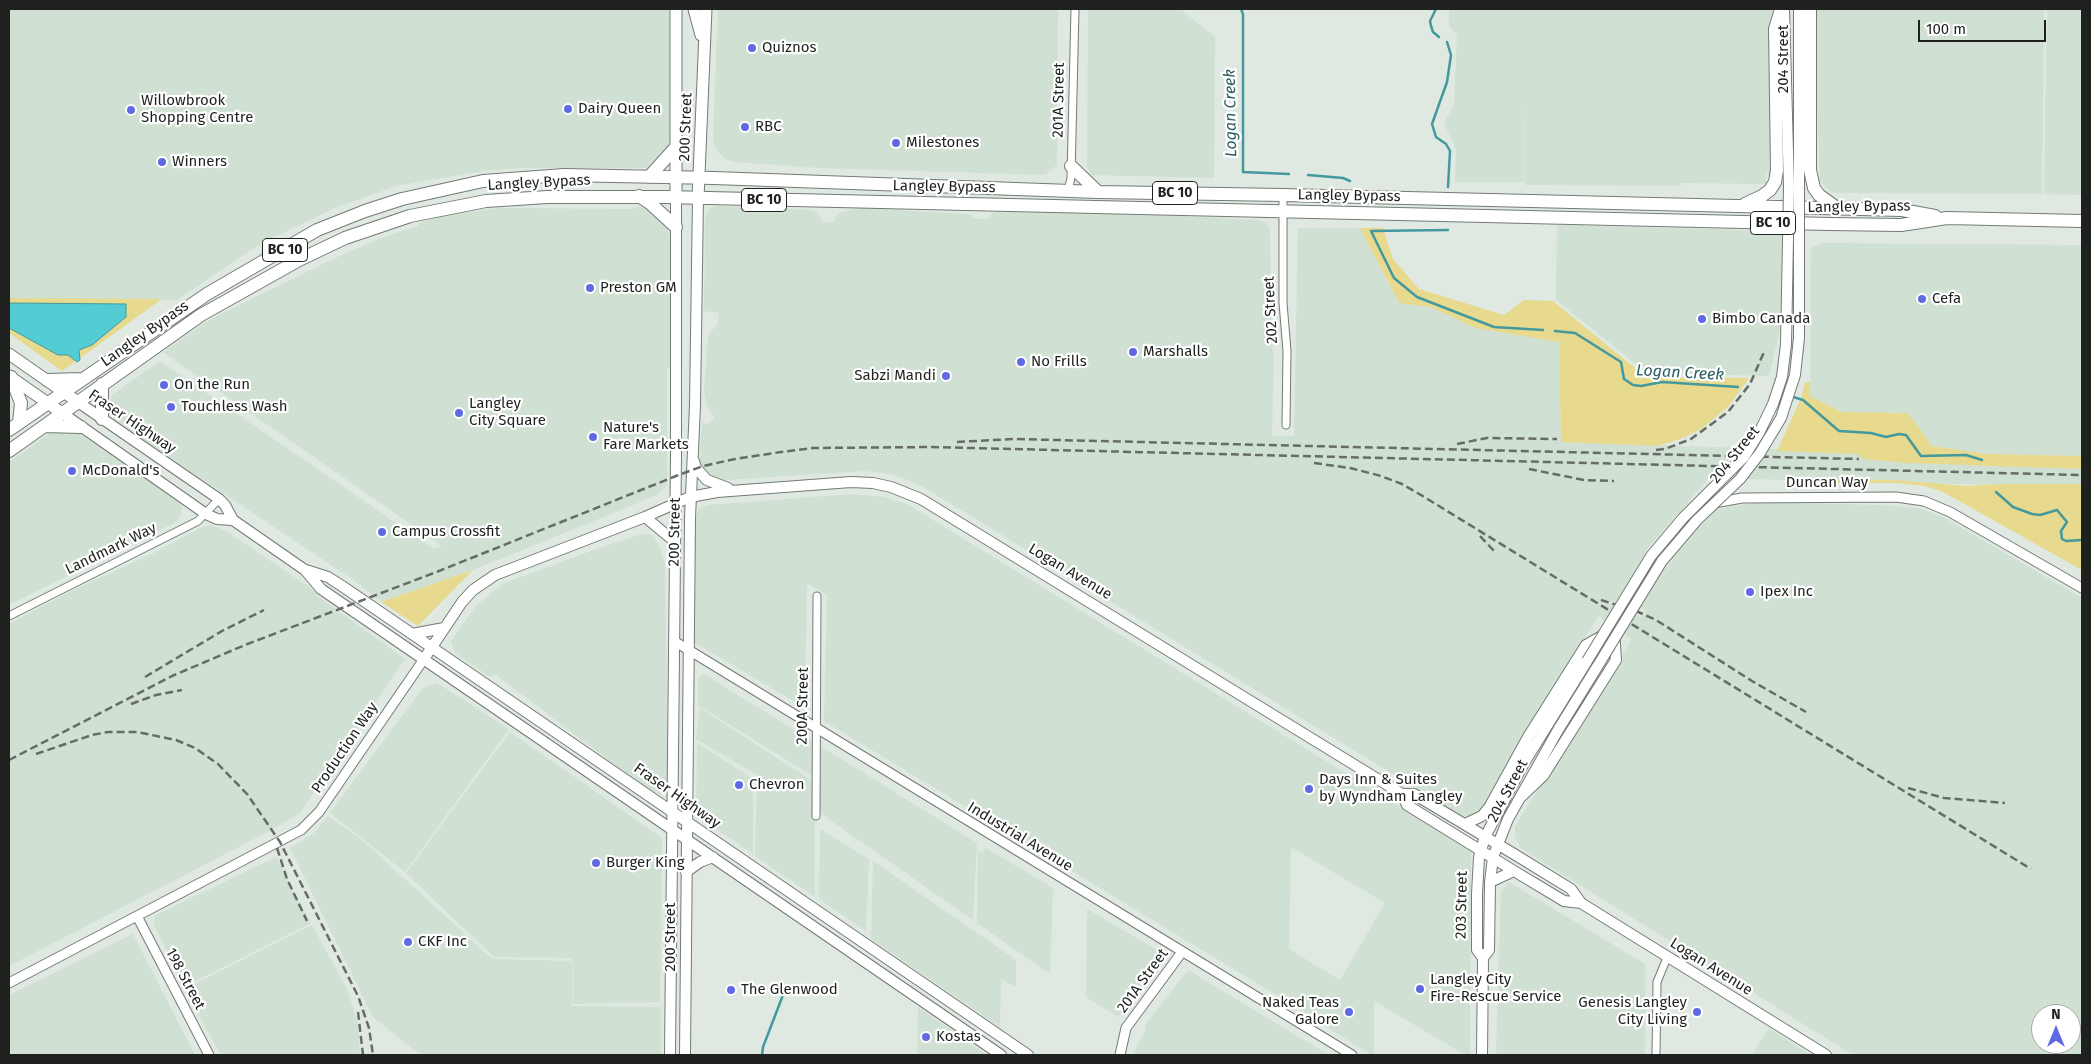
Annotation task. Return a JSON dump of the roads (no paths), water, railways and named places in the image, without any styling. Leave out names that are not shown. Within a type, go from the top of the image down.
[{"type":"highway","points":[[1743,205],[1762,196],[1770,190],[1775,182],[1777,170],[1775,29],[1782,9]]},
{"type":"highway","points":[[1810,9],[1810,170],[1814,188],[1819,195],[1837,208]]},
{"type":"highway","points":[[649,177],[676,147]]},
{"type":"highway","points":[[1071,166],[1098,192]]},
{"type":"highway","name":"Langley Bypass","points":[[9,430],[207,294],[317,230],[402,199],[483,181],[564,175],[676,177],[1098,192],[1283,194],[1743,205],[1902,210],[1947,218],[2082,221]]},
{"type":"highway","points":[[1055,206],[1068,191]]},
{"type":"highway","points":[[639,196],[651,204],[676,227]]},
{"type":"highway","name":"Langley Bypass","points":[[9,451],[201,315],[308,256],[345,238],[377,226],[445,208],[486,201],[547,197],[639,196],[1901,225],[1947,218]]},
{"type":"highway","points":[[10,377],[21,403],[19,423]]},
{"type":"highway","points":[[47,380],[83,379]]},
{"type":"highway","points":[[102,384],[102,419]]},
{"type":"highway","points":[[44,426],[81,427]]},
{"type":"main road","name":"200 Street","points":[[670,1055],[675,502],[676,9]]},
{"type":"main road","points":[[694,9],[704,46]]},
{"type":"main road","name":"200 Street","points":[[685,1055],[690,496],[691,470],[694,461],[698,198],[706,9]]},
{"type":"main road","name":"204 Street","points":[[1481,850],[1485,837],[1524,763],[1652,556],[1683,518],[1744,457],[1759,433],[1773,404],[1782,378],[1786,344],[1789,187],[1782,9]]},
{"type":"main road","name":"204 Street","points":[[1494,857],[1498,844],[1520,798],[1558,730],[1662,561],[1697,520],[1740,479],[1760,453],[1781,418],[1795,376],[1799,338],[1799,9]]},
{"type":"main road","name":"Fraser Highway","points":[[9,354],[219,500],[225,505],[233,520],[305,570],[321,589],[1001,1055]]},
{"type":"main road","name":"Fraser Highway","points":[[10,377],[206,514],[217,519],[233,520]]},
{"type":"main road","points":[[694,461],[696,468],[707,480],[736,490]]},
{"type":"main road","name":"Logan Avenue","points":[[675,502],[703,493],[851,482],[873,483],[910,493],[1402,794],[1414,794],[1498,844],[1571,889],[1581,903],[1826,1055]]},
{"type":"main road","name":"Production Way","points":[[424,659],[462,602],[473,590],[495,575],[645,517],[675,502]]},
{"type":"main road","points":[[645,517],[674,541]]},
{"type":"main road","name":"Fraser Highway","points":[[305,570],[328,577],[1028,1055]]},
{"type":"main road","points":[[412,634],[444,628]]},
{"type":"main road","points":[[1465,824],[1482,816],[1490,806],[1528,737],[1586,645],[1614,629],[1616,660],[1543,776],[1520,798]]},
{"type":"main road","name":"Logan Avenue","points":[[1402,794],[1407,805],[1514,871],[1564,901],[1581,903]]},
{"type":"main road","name":"203 Street","points":[[1481,850],[1477,868],[1477,950],[1483,958]]},
{"type":"main road","points":[[686,872],[700,862],[712,857]]},
{"type":"main road","name":"203 Street","points":[[1482,1055],[1483,958],[1489,950],[1490,882],[1494,857]]},
{"type":"main road","points":[[1490,882],[1514,871]]},
{"type":"street","name":"201A Street","points":[[1068,191],[1071,166],[1075,9]]},
{"type":"street","name":"202 Street","points":[[1283,194],[1283,303],[1287,351],[1286,425]]},
{"type":"street","name":"Duncan Way","points":[[1614,629],[1657,557],[1689,521],[1699,511],[1714,503],[1742,498],[1896,497],[1924,501],[1950,512],[2082,588]]},
{"type":"street","name":"Landmark Way","points":[[9,616],[71,583],[154,544],[206,514],[219,500]]},
{"type":"street","name":"200A Street","points":[[816,816],[817,596]]},
{"type":"street","name":"Industrial Avenue","points":[[674,641],[1352,1055]]},
{"type":"street","name":"Production Way","points":[[9,983],[276,844],[311,822],[424,659]]},
{"type":"street","name":"198 Street","points":[[137,916],[209,1055]]},
{"type":"street","name":"201A Street","points":[[1120,1055],[1126,1028],[1182,952]]},
{"type":"street","points":[[1656,1055],[1657,982],[1667,958]]},
{"type":"water","points":[[9,303],[126,304],[126,317],[92,345],[79,350],[80,360],[77,362],[68,355],[58,355],[9,328]]},
{"type":"waterway","name":"Logan Creek","points":[[1241,9],[1243,14],[1243,172],[1289,174]]},
{"type":"waterway","points":[[1436,9],[1430,21],[1433,32],[1439,37]]},
{"type":"waterway","points":[[1447,42],[1451,55],[1447,82],[1432,124],[1436,137],[1446,144],[1450,151],[1448,187]]},
{"type":"waterway","name":"Logan Creek","points":[[1308,175],[1343,178],[1350,181]]},
{"type":"waterway","name":"Logan Creek","points":[[1448,230],[1371,231],[1394,278],[1417,297],[1494,327],[1543,330]]},
{"type":"waterway","name":"Logan Creek","points":[[1555,331],[1575,333],[1621,362],[1624,379],[1633,385],[1641,386],[1662,382],[1738,387]]},
{"type":"waterway","name":"Logan Creek","points":[[1790,396],[1803,400],[1839,431],[1871,433],[1886,437],[1899,434],[1906,435],[1921,456],[1966,455],[1982,460]]},
{"type":"waterway","name":"Logan Creek","points":[[1996,492],[2013,507],[2032,514],[2040,515],[2057,510],[2067,522],[2061,531],[2062,539],[2066,541],[2082,540]]},
{"type":"waterway","points":[[762,1055],[763,1047],[783,995]]},
{"type":"railway","points":[[1656,450],[1665,449],[1691,439],[1728,412],[1750,384],[1764,352]]},
{"type":"railway","points":[[1457,444],[1487,438],[1557,439]]},
{"type":"railway","points":[[957,442],[1014,439],[1859,459]]},
{"type":"railway","points":[[9,760],[172,676],[245,645],[439,571],[703,466],[781,452],[813,448],[930,447],[2082,475]]},
{"type":"railway","points":[[1314,463],[1350,468],[1402,484],[2031,869]]},
{"type":"railway","points":[[1529,469],[1584,480],[1614,481]]},
{"type":"railway","points":[[1480,536],[1496,553]]},
{"type":"railway","points":[[1601,600],[1636,611],[1656,620],[1752,681],[1806,712]]},
{"type":"railway","points":[[145,677],[222,631],[264,610]]},
{"type":"railway","points":[[131,704],[156,695],[182,690]]},
{"type":"railway","points":[[36,754],[92,735],[108,732],[137,732],[176,740],[195,748],[218,764],[247,794],[280,842],[358,996],[369,1028],[373,1055]]},
{"type":"railway","points":[[1908,788],[1944,798],[2005,803]]},
{"type":"railway","points":[[277,848],[287,879],[307,921]]},
{"type":"railway","points":[[358,1012],[363,1055]]},
{"type":"place","name":"Quiznos","points":[[752,48]]},
{"type":"place","name":"Dairy Queen","points":[[568,109]]},
{"type":"place","name":"Willowbrook Shopping Centre","points":[[131,110]]},
{"type":"place","name":"RBC","points":[[745,127]]},
{"type":"place","name":"Milestones","points":[[896,143]]},
{"type":"place","name":"Winners","points":[[162,162]]},
{"type":"place","name":"Preston GM","points":[[590,288]]},
{"type":"place","name":"Cefa","points":[[1922,299]]},
{"type":"place","name":"Bimbo Canada","points":[[1702,319]]},
{"type":"place","name":"Marshalls","points":[[1133,352]]},
{"type":"place","name":"No Frills","points":[[1021,362]]},
{"type":"place","name":"Sabzi Mandi","points":[[946,376]]},
{"type":"place","name":"On the Run","points":[[164,385]]},
{"type":"place","name":"Touchless Wash","points":[[171,407]]},
{"type":"place","name":"Langley City Square","points":[[459,413]]},
{"type":"place","name":"Nature's Fare Markets","points":[[593,437]]},
{"type":"place","name":"McDonald's","points":[[72,471]]},
{"type":"place","name":"Campus Crossfit","points":[[382,532]]},
{"type":"place","name":"Ipex Inc","points":[[1750,592]]},
{"type":"place","name":"Chevron","points":[[739,785]]},
{"type":"place","name":"Days Inn & Suites by Wyndham Langley","points":[[1309,789]]},
{"type":"place","name":"Burger King","points":[[596,863]]},
{"type":"place","name":"CKF Inc","points":[[408,942]]},
{"type":"place","name":"Langley City Fire-Rescue Service","points":[[1420,989]]},
{"type":"place","name":"The Glenwood","points":[[731,990]]},
{"type":"place","name":"Naked Teas Galore","points":[[1349,1012]]},
{"type":"place","name":"Genesis Langley City Living","points":[[1697,1012]]},
{"type":"place","name":"Kostas","points":[[926,1037]]}]
